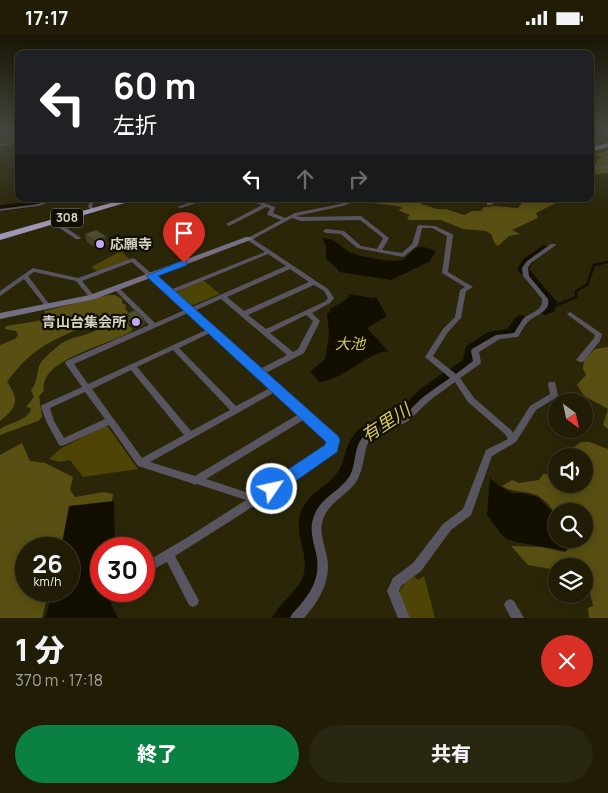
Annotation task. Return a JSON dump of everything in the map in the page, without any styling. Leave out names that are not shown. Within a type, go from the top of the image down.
[{"type":"highway","name":"308","points":[[0,237],[121,202]]},
{"type":"street","points":[[594,168],[608,166]]},
{"type":"street","points":[[0,210],[39,205],[46,202]]},
{"type":"street","points":[[92,202],[90,207],[92,209]]},
{"type":"street","points":[[179,207],[196,202]]},
{"type":"street","points":[[258,202],[273,208],[270,214],[285,220]]},
{"type":"street","points":[[0,316],[92,297],[117,289],[249,239],[305,211],[346,202]]},
{"type":"street","points":[[489,204],[493,202]]},
{"type":"street","points":[[229,224],[266,205]]},
{"type":"street","points":[[293,217],[301,219],[361,218],[386,238],[379,250]]},
{"type":"street","points":[[54,222],[78,238]]},
{"type":"street","points":[[326,231],[342,232],[359,247],[405,255],[415,245],[421,225],[433,227],[450,235],[445,273],[470,287],[463,290],[458,318],[445,331],[429,357],[456,378],[471,399],[508,433],[513,440]]},
{"type":"street","points":[[249,239],[330,293],[331,297],[328,302],[266,332]]},
{"type":"street","points":[[296,618],[319,588],[323,576],[322,555],[316,533],[320,512],[332,496],[347,486],[354,477],[360,463],[363,444],[366,439],[406,419],[425,400],[456,378],[460,373],[467,371],[475,365],[477,363],[475,351],[498,337],[516,335],[526,320],[544,308],[545,299],[526,276],[525,268],[529,262],[553,245]]},
{"type":"street","points":[[170,292],[269,252]]},
{"type":"street","points":[[0,294],[35,270],[78,280],[133,260],[333,440],[332,448],[155,563]]},
{"type":"street","points":[[256,499],[141,463],[69,363],[291,266]]},
{"type":"street","points":[[25,276],[48,306]]},
{"type":"street","points":[[78,280],[92,297]]},
{"type":"street","points":[[244,315],[314,282]]},
{"type":"street","points":[[117,289],[153,325]]},
{"type":"street","points":[[222,296],[293,356]]},
{"type":"street","points":[[259,373],[301,351],[317,321],[307,312]]},
{"type":"street","points":[[570,314],[599,334],[580,360]]},
{"type":"street","points":[[109,421],[62,443],[45,407],[211,330]]},
{"type":"street","points":[[174,347],[235,410]]},
{"type":"street","points":[[132,366],[190,436]]},
{"type":"street","points":[[404,618],[392,591],[397,582],[417,567],[447,527],[467,512],[484,461],[489,453],[513,440],[534,408],[554,395],[552,384]]},
{"type":"street","points":[[141,463],[276,388]]},
{"type":"street","points":[[195,481],[305,415]]},
{"type":"street","points":[[169,555],[193,601]]},
{"type":"street","points":[[510,605],[518,618]]},
{"type":"shaded area","points":[[608,158],[608,173],[594,175],[594,163],[597,163],[597,159]]},
{"type":"shaded area","points":[[369,202],[421,202],[421,204],[437,209],[446,209],[464,215],[472,211],[481,211],[484,207],[518,208],[522,203],[561,202],[536,213],[538,218],[512,230],[520,234],[509,236],[498,246],[495,244],[491,234],[486,231],[463,229],[441,220],[409,220],[407,218],[410,215],[398,210],[403,208],[394,205]]},
{"type":"shaded area","points":[[121,251],[128,260],[97,271],[91,267]]},
{"type":"shaded area","points":[[203,280],[220,294],[189,305],[175,293]]},
{"type":"shaded area","points":[[108,295],[115,295],[122,299],[122,303],[126,305],[125,309],[129,313],[130,322],[127,323],[133,330],[80,353],[53,370],[45,379],[44,391],[39,396],[42,417],[38,421],[0,435],[0,429],[23,418],[30,412],[31,408],[26,407],[34,397],[31,390],[43,360],[61,343],[95,331],[100,328],[100,323],[97,321],[58,338],[27,359],[7,382],[14,394],[15,403],[10,412],[0,421],[0,345],[15,339],[18,335],[16,331],[5,329],[6,326],[38,321],[46,318],[44,311]]},
{"type":"shaded area","points":[[608,347],[608,409],[593,401],[593,393],[582,393],[577,385],[586,375],[583,369],[584,360],[595,349]]},
{"type":"shaded area","points":[[608,409],[608,429],[603,425]]},
{"type":"shaded area","points":[[104,426],[108,427],[138,469],[83,477],[70,460],[60,462],[49,459],[60,449]]},
{"type":"shaded area","points":[[581,442],[589,442],[608,449],[608,618],[589,618],[588,608],[593,606],[593,558],[548,558],[548,569],[528,565],[511,546],[541,547],[565,552],[570,548],[593,548],[593,503],[548,504],[539,496],[532,493],[510,490],[502,486],[512,480],[519,483],[539,480],[543,474],[548,474],[548,493],[593,493],[593,448],[572,448]]},
{"type":"shaded area","points":[[22,443],[30,461],[45,463],[73,477],[70,490],[75,497],[104,492],[113,494],[112,501],[69,537],[15,537],[15,602],[46,602],[42,618],[0,618],[0,455]]},
{"type":"shaded area","points":[[414,576],[418,580],[424,576],[435,618],[409,618],[402,604],[399,595],[400,591],[407,581]]},
{"type":"water","points":[[322,238],[334,241],[353,254],[385,260],[401,260],[420,247],[436,251],[429,262],[391,280],[339,272],[326,259],[326,246]]},
{"type":"water","name":"大池","points":[[350,294],[376,297],[387,316],[367,328],[388,351],[371,357],[330,380],[320,382],[310,372],[325,359],[329,335],[327,314],[330,312],[330,309],[347,299]]},
{"type":"water","points":[[490,478],[502,488],[512,493],[523,493],[538,497],[548,508],[548,548],[507,539],[487,515]]},
{"type":"water","points":[[114,501],[115,537],[90,537],[90,602],[110,602],[118,618],[45,618],[50,602],[80,602],[80,537],[63,537],[69,506]]},
{"type":"water","points":[[549,548],[568,548],[565,551]]},
{"type":"building","points":[[96,230],[106,236],[95,241],[85,234]]},
{"type":"building","points":[[135,310],[144,319],[133,324],[127,317],[130,316],[127,314]]},
{"type":"waterway","points":[[0,208],[29,205],[38,202]]},
{"type":"waterway","name":"有里川","points":[[544,248],[527,261],[523,269],[551,302],[550,308],[545,311]]},
{"type":"waterway","points":[[550,308],[576,297],[576,291],[587,285],[594,265],[608,262]]},
{"type":"waterway","name":"有里川","points":[[284,618],[307,592],[314,577],[315,560],[309,524],[311,511],[317,502],[346,476],[353,452],[360,440],[374,427],[406,414],[426,393],[470,362],[472,360],[471,349],[493,335],[511,333],[522,319]]},
{"type":"place","name":"応願寺","points":[[100,244]]},
{"type":"place","name":"青山台集会所","points":[[136,322]]},
{"type":"route","points":[[184,263],[151,276],[333,440],[332,448],[272,489]]}]
